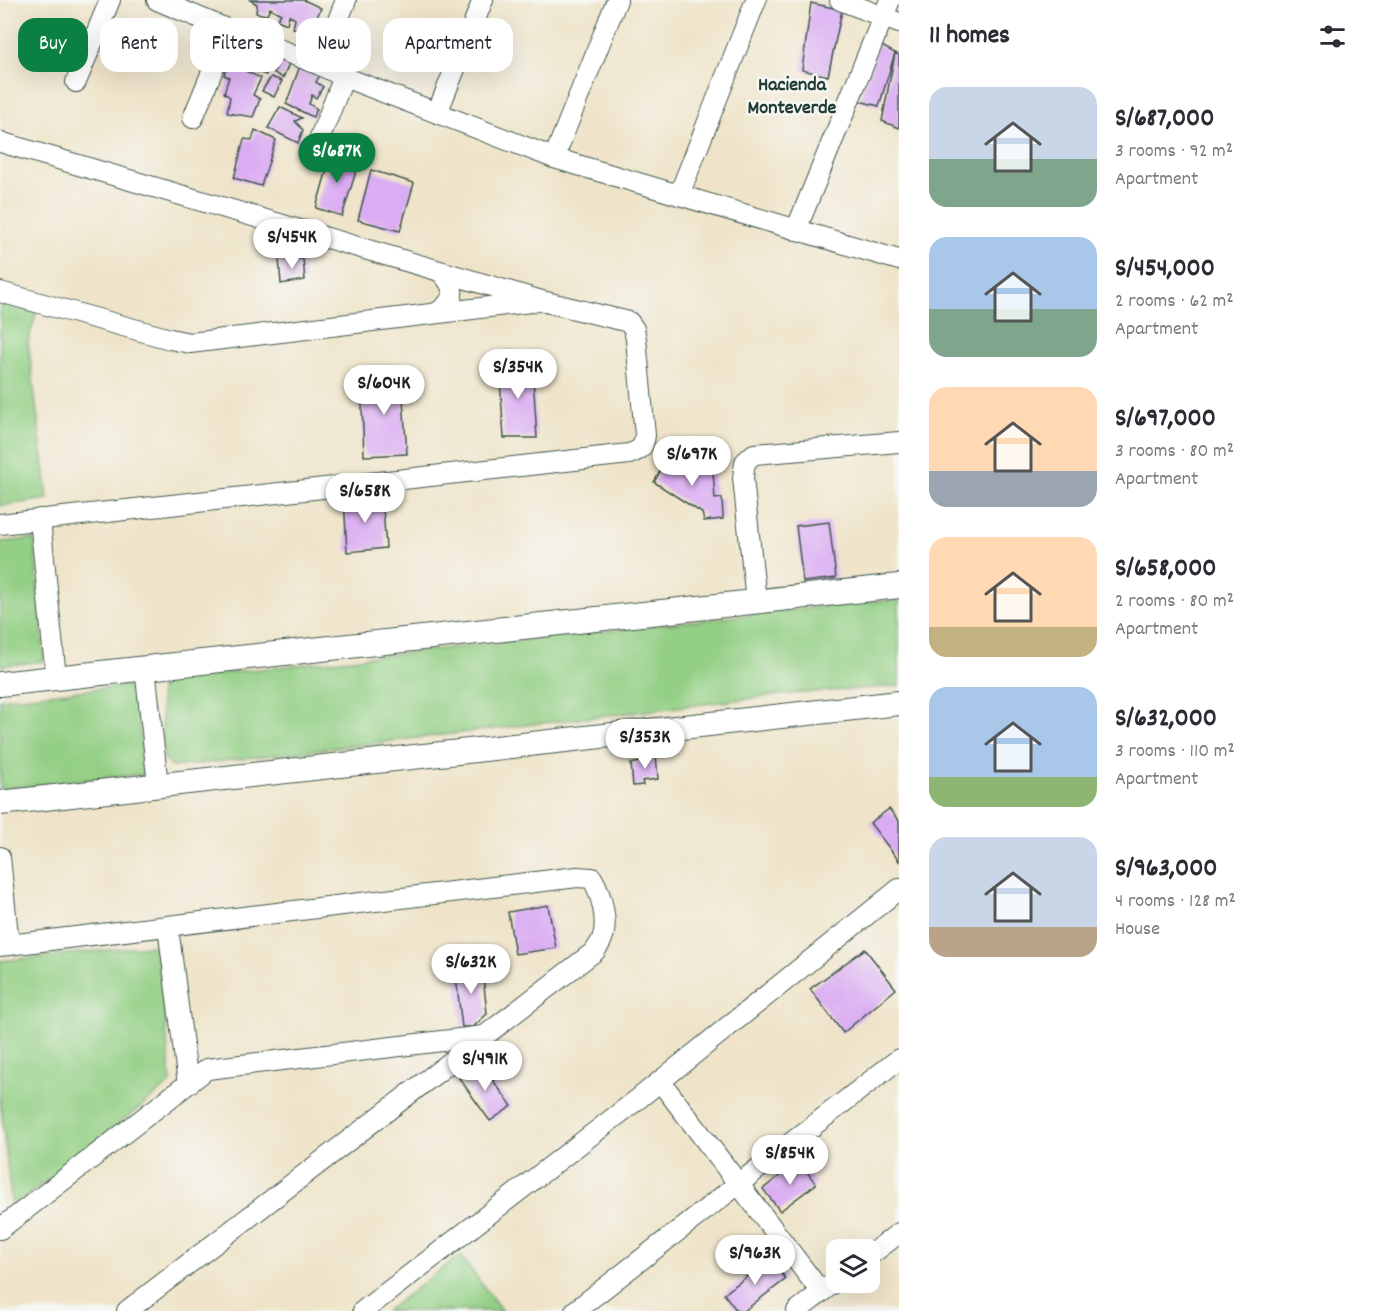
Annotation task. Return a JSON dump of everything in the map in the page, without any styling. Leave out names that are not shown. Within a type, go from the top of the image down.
[{"type":"street","points":[[76,82],[110,0]]},
{"type":"street","points":[[157,0],[197,7],[212,18]]},
{"type":"street","points":[[339,18],[346,0]]},
{"type":"street","points":[[437,113],[483,0]]},
{"type":"street","points":[[554,158],[617,0]]},
{"type":"street","points":[[678,195],[756,0]]},
{"type":"street","points":[[796,230],[891,13],[840,0]]},
{"type":"street","points":[[193,118],[212,72]]},
{"type":"street","points":[[334,72],[554,158],[899,260]]},
{"type":"street","points":[[320,137],[344,77]]},
{"type":"street","points":[[0,142],[542,301],[629,322],[634,329],[645,435],[644,444],[640,450],[629,454],[0,524]]},
{"type":"street","points":[[438,312],[446,307],[452,296],[449,280],[441,272]]},
{"type":"street","points":[[0,292],[190,343],[542,301]]},
{"type":"street","points":[[756,601],[743,478],[745,462],[754,454],[899,442]]},
{"type":"street","points":[[40,519],[56,678]]},
{"type":"street","points":[[0,684],[899,586]]},
{"type":"street","points":[[144,668],[158,785]]},
{"type":"street","points":[[0,803],[899,703]]},
{"type":"street","points":[[0,857],[4,945],[577,877],[592,878],[598,888],[604,920],[603,938],[595,951],[127,1311]]},
{"type":"street","points":[[363,1311],[660,1081],[899,889]]},
{"type":"street","points":[[168,927],[188,1084]]},
{"type":"street","points":[[1,1228],[207,1069],[484,1036]]},
{"type":"street","points":[[575,1311],[899,1059]]},
{"type":"street","points":[[660,1081],[739,1184],[826,1283]]},
{"type":"street","points":[[0,1206],[1,1228]]},
{"type":"street","points":[[880,1247],[899,1233]]},
{"type":"street","points":[[797,1311],[826,1288]]},
{"type":"green space","points":[[0,301],[37,311],[28,342],[48,499],[0,506]]},
{"type":"green space","points":[[34,539],[45,661],[0,666],[0,542]]},
{"type":"green space","points":[[899,600],[899,686],[788,694],[172,767],[164,758],[160,690],[170,679]]},
{"type":"green space","points":[[135,685],[144,774],[0,789],[0,699]]},
{"type":"green space","points":[[158,945],[171,1083],[12,1208],[0,1099],[0,961]]},
{"type":"green space","points":[[460,1255],[502,1311],[386,1311]]},
{"type":"building","points":[[250,0],[304,0],[321,8],[316,18],[296,18],[296,28],[293,28],[295,19],[289,15],[287,24],[284,23],[284,18],[278,18],[281,14],[270,8],[267,15],[256,13],[257,4]]},
{"type":"building","points":[[811,3],[842,10],[828,76],[802,70]]},
{"type":"building","points":[[878,44],[895,53],[879,106],[859,101]]},
{"type":"building","points":[[895,53],[899,55],[899,128],[882,121]]},
{"type":"building","points":[[284,59],[290,61],[283,78],[274,73],[284,72]]},
{"type":"building","points":[[225,72],[248,72],[261,78],[253,95],[260,99],[253,117],[227,113],[230,97],[224,93],[229,77],[224,75]]},
{"type":"building","points":[[298,72],[313,72],[320,75],[316,82],[323,87],[316,98],[312,95],[309,104],[317,109],[313,117],[286,104]]},
{"type":"building","points":[[271,77],[282,81],[274,97],[262,91]]},
{"type":"building","points":[[280,107],[302,118],[295,121],[303,130],[298,143],[268,128]]},
{"type":"building","points":[[255,130],[276,140],[261,186],[234,178],[244,139],[252,140]]},
{"type":"building","points":[[332,152],[359,162],[342,216],[316,208]]},
{"type":"building","points":[[371,170],[414,183],[400,231],[358,220]]},
{"type":"building","points":[[279,258],[303,259],[305,280],[281,284]]},
{"type":"building","points":[[532,361],[537,438],[504,438],[499,365]]},
{"type":"building","points":[[401,373],[407,454],[364,456],[361,380]]},
{"type":"building","points":[[668,458],[713,471],[715,499],[722,498],[723,519],[704,521],[702,513],[654,482]]},
{"type":"building","points":[[382,496],[386,548],[347,552],[344,498]]},
{"type":"building","points":[[829,522],[836,578],[803,582],[796,526]]},
{"type":"building","points":[[656,755],[658,779],[642,781],[643,785],[633,786],[631,764],[640,762],[640,756]]},
{"type":"building","points":[[889,809],[899,821],[899,861],[870,823]]},
{"type":"building","points":[[548,905],[556,948],[515,954],[508,912]]},
{"type":"building","points":[[865,949],[896,989],[843,1033],[810,989]]},
{"type":"building","points":[[482,966],[487,1014],[473,1027],[462,1027],[455,969]]},
{"type":"building","points":[[479,1062],[512,1106],[490,1121],[459,1078]]},
{"type":"building","points":[[799,1161],[816,1184],[780,1211],[763,1189]]},
{"type":"building","points":[[770,1259],[786,1279],[744,1311],[737,1311],[724,1294]]},
{"type":"district","name":"Hacienda Monteverde","points":[[792,94]]}]
